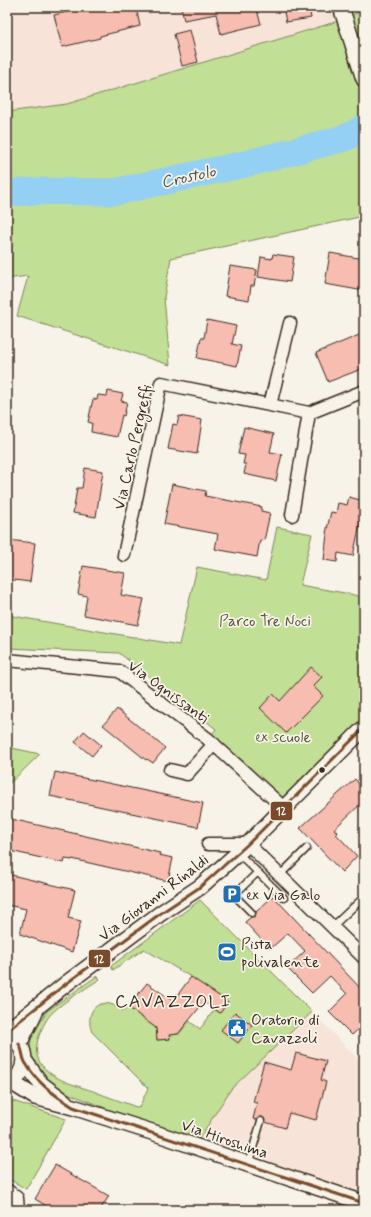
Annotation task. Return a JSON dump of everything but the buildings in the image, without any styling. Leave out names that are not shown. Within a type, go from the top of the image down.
[{"type":"street","points":[[341,7],[364,79]]},
{"type":"street","points":[[270,405],[290,323]]},
{"type":"street","name":"Via Carlo Pergreffi","points":[[124,555],[161,383],[309,413]]},
{"type":"street","points":[[292,515],[309,413],[364,391]]},
{"type":"street","name":"Via Ognissanti","points":[[7,660],[119,670],[214,744],[285,809]]},
{"type":"street","name":"Via Giovanni Rinaldi","points":[[7,1030],[160,913],[200,887],[285,809],[364,728]]},
{"type":"street","name":"Via Ognissanti","points":[[170,770],[187,774],[214,744]]},
{"type":"street","name":"Via Giovanni Rinaldi","points":[[208,844],[243,849]]},
{"type":"street","points":[[243,849],[280,875],[364,958]]},
{"type":"street","name":"Via Giovanni Rinaldi","points":[[19,1044],[38,1005]]},
{"type":"street","points":[[7,1035],[15,1039],[19,1044],[23,1051],[24,1060],[18,1077],[9,1083]]},
{"type":"street","name":"Via Hiroshima","points":[[24,1060],[41,1084],[73,1107]]},
{"type":"street","name":"Via Hiroshima","points":[[9,1083],[35,1098],[73,1107],[155,1133],[364,1203]]},
{"type":"street","points":[[7,1190],[17,1198],[18,1210]]},
{"type":"lane","points":[[280,875],[307,848]]},
{"type":"lane","points":[[243,849],[258,872],[284,898]]},
{"type":"lane","points":[[252,913],[234,895],[258,872]]},
{"type":"lane","points":[[332,927],[364,897]]},
{"type":"lane","points":[[248,1164],[261,1121]]},
{"type":"shaded area","points":[[7,7],[341,7],[345,18],[67,104],[7,112]]},
{"type":"shaded area","points":[[312,1012],[364,1065],[364,1195],[199,1139],[231,1089]]},
{"type":"green space","points":[[364,10],[364,216],[171,258],[164,297],[170,365],[17,316],[28,276],[7,279],[7,112],[67,104],[335,22]]},
{"type":"green space","points":[[277,527],[312,534],[300,585],[362,597],[360,605],[364,606],[364,728],[285,809],[208,739],[216,729],[119,653],[7,648],[7,615],[179,645],[197,567],[266,580]]},
{"type":"green space","points":[[7,747],[40,754],[7,786]]},
{"type":"green space","points":[[200,900],[312,1012],[231,1089],[199,1139],[128,1117],[70,1094],[48,1082],[29,1058],[31,1039],[47,1011],[97,976],[100,979],[62,1004],[47,1019],[38,1039],[37,1051],[39,1061],[45,1069],[62,1080],[139,1108],[148,1088],[92,1032],[90,1027],[90,1016],[95,1007],[104,1003],[124,1011],[128,1007],[156,1028],[157,1040],[170,1039],[169,1035],[179,1034],[189,1021],[200,1029],[215,1009],[220,1013],[227,1002],[191,977],[144,949],[113,970],[111,966]]},
{"type":"green space","points":[[7,1099],[66,1119],[26,1189],[7,1178]]},
{"type":"waterway","name":"Crostolo","points":[[7,193],[35,191],[119,191],[245,164],[347,137],[364,128]]},
{"type":"transit line","name":"12","points":[[7,1031],[67,983],[161,913],[200,887],[248,844],[364,728]]},
{"type":"transit line","name":"12","points":[[19,1044],[25,1062],[40,1082],[52,1093],[73,1107],[364,1203]]},
{"type":"place","name":"ex Via Galo","points":[[232,894]]},
{"type":"place","name":"Pista polivalente","points":[[227,952]]},
{"type":"place","name":"Oratorio di Cavazzoli","points":[[237,1028]]},
{"type":"district","name":"CAVAZZOLI","points":[[173,1001]]},
{"type":"park label","name":"Parco Tre Noci","points":[[265,620]]},
{"type":"park label","name":"ex scuole","points":[[283,736]]}]
